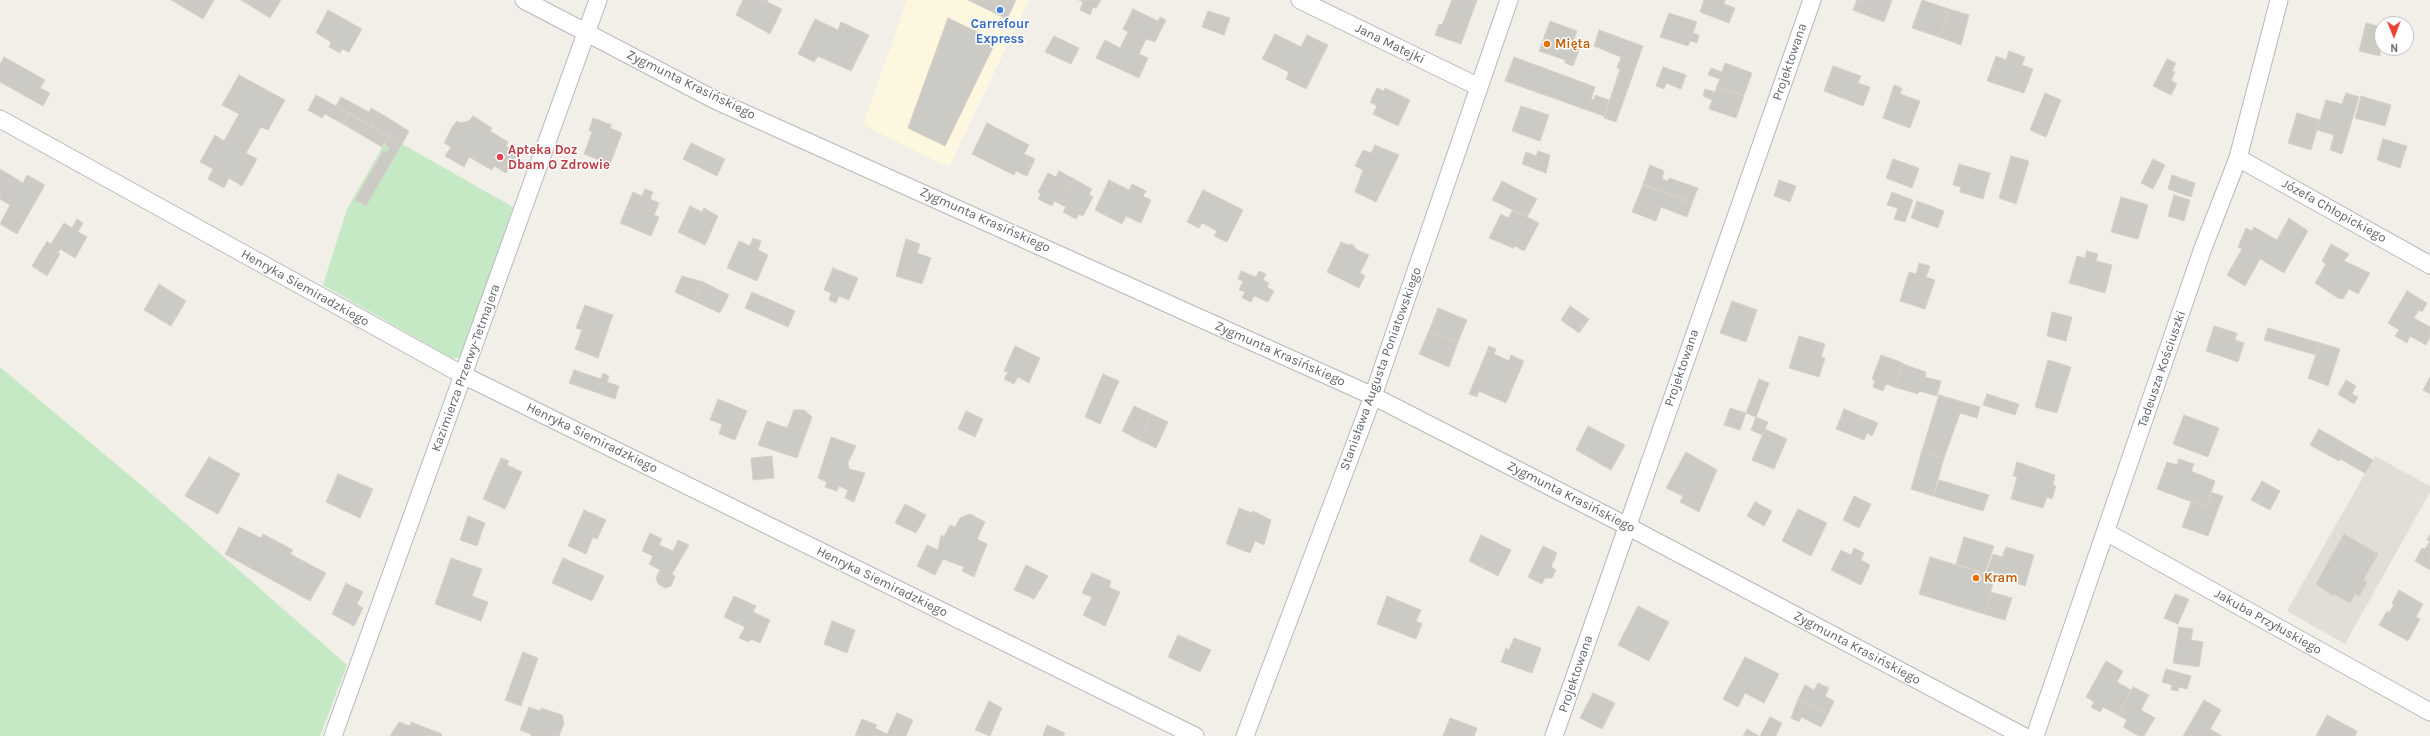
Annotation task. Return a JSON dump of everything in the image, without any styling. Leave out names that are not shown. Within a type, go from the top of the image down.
[{"type":"street","name":"Zygmunta Krasińskiego","points":[[524,0],[717,101],[1373,396],[1627,526],[2023,736]]},
{"type":"street","name":"Kazimierza Przerwy-Tetmajera","points":[[333,736],[598,0]]},
{"type":"street","name":"Jana Matejki","points":[[1300,0],[1479,87]]},
{"type":"street","name":"Stanisława Augusta Poniatowskiego","points":[[1245,736],[1373,396],[1509,0]]},
{"type":"street","name":"Projektowana","points":[[1554,736],[1812,0]]},
{"type":"street","name":"Tadeusza Kościuszki","points":[[2035,736],[2203,248],[2238,158],[2279,0]]},
{"type":"street","name":"Henryka Siemiradzkiego","points":[[0,119],[463,375],[1195,736]]},
{"type":"street","name":"Józefa Chłopickiego","points":[[2238,158],[2430,264]]},
{"type":"street","name":"Jakuba Przyłuskiego","points":[[2106,532],[2430,712]]},
{"type":"shaded area","points":[[907,0],[1029,0],[949,167],[863,125]]},
{"type":"shaded area","points":[[2375,456],[2430,486],[2430,492],[2345,644],[2287,611]]},
{"type":"green space","points":[[402,144],[513,207],[461,358],[452,358],[323,285],[347,209],[383,146]]},
{"type":"green space","points":[[0,367],[160,501],[347,665],[320,736],[0,736]]},
{"type":"building","points":[[171,0],[214,0],[203,19]]},
{"type":"building","points":[[241,0],[281,0],[270,18]]},
{"type":"building","points":[[743,0],[768,0],[767,2],[782,9],[770,34],[736,15]]},
{"type":"building","name":"Carrefour Express","points":[[968,0],[1016,0],[1007,19]]},
{"type":"building","points":[[1079,0],[1101,0],[1096,8],[1093,7],[1090,15],[1080,10],[1083,2]]},
{"type":"building","points":[[1452,0],[1477,0],[1461,44],[1435,35],[1439,24],[1442,25]]},
{"type":"building","points":[[1704,0],[1725,0],[1724,4],[1735,8],[1729,23],[1700,12]]},
{"type":"building","points":[[1857,0],[1892,0],[1884,22],[1853,10]]},
{"type":"building","points":[[1922,0],[1949,9],[1939,37],[1912,28]]},
{"type":"building","points":[[1133,9],[1158,21],[1160,17],[1166,20],[1155,42],[1146,39],[1139,54],[1148,58],[1139,78],[1096,58],[1105,40],[1120,48],[1128,32],[1123,29]]},
{"type":"building","points":[[1949,9],[1969,15],[1961,45],[1939,37]]},
{"type":"building","points":[[328,10],[362,29],[349,52],[342,49],[340,53],[329,47],[331,42],[316,33]]},
{"type":"building","points":[[1208,11],[1230,18],[1224,35],[1202,27]]},
{"type":"building","points":[[1669,13],[1697,22],[1693,33],[1699,35],[1697,43],[1690,41],[1688,46],[1660,37]]},
{"type":"building","points":[[948,18],[996,41],[945,146],[908,128]]},
{"type":"building","points":[[815,19],[838,30],[841,22],[869,35],[851,71],[818,56],[814,62],[798,54]]},
{"type":"building","points":[[1550,21],[1577,31],[1573,42],[1581,45],[1573,66],[1565,63],[1565,60],[1539,51]]},
{"type":"building","points":[[2366,23],[2374,25],[2374,55],[2359,51]]},
{"type":"building","points":[[1599,30],[1643,46],[1616,122],[1604,118],[1620,69],[1617,68],[1621,57],[1594,46]]},
{"type":"building","points":[[1275,34],[1301,47],[1307,35],[1328,45],[1306,89],[1286,79],[1289,72],[1262,59]]},
{"type":"building","points":[[1054,36],[1079,48],[1071,64],[1045,52]]},
{"type":"building","points":[[2009,51],[2025,57],[2022,65],[2033,69],[2024,93],[1987,81],[1996,56],[2006,60]]},
{"type":"building","points":[[4,57],[45,80],[40,88],[50,93],[43,106],[0,82],[0,64]]},
{"type":"building","points":[[1514,57],[1595,87],[1591,99],[1594,100],[1595,95],[1609,100],[1604,116],[1505,81]]},
{"type":"building","points":[[2167,59],[2176,63],[2172,71],[2175,72],[2171,80],[2177,84],[2171,95],[2153,86]]},
{"type":"building","points":[[1725,63],[1752,73],[1744,95],[1717,86],[1720,79],[1708,75],[1711,68],[1722,72]]},
{"type":"building","points":[[1833,66],[1861,76],[1858,83],[1870,87],[1863,106],[1824,91]]},
{"type":"building","points":[[1663,67],[1686,75],[1681,89],[1666,83],[1664,89],[1656,86]]},
{"type":"building","points":[[239,75],[285,100],[268,130],[261,127],[246,153],[257,159],[242,186],[229,178],[224,188],[208,179],[213,169],[200,162],[215,135],[224,141],[239,114],[222,105]]},
{"type":"building","points":[[1894,85],[1902,88],[1900,94],[1920,101],[1910,128],[1883,118]]},
{"type":"building","points":[[1717,86],[1744,96],[1736,118],[1709,109],[1712,100],[1703,96],[1705,89],[1715,92]]},
{"type":"building","points":[[1377,88],[1384,91],[1385,88],[1410,100],[1398,126],[1373,114],[1377,106],[1370,102]]},
{"type":"building","points":[[2045,93],[2061,100],[2046,137],[2030,130]]},
{"type":"building","points":[[2346,93],[2359,97],[2342,154],[2330,150],[2334,135],[2317,130],[2326,100],[2342,104]]},
{"type":"building","points":[[316,95],[349,113],[343,124],[325,114],[322,118],[308,110]]},
{"type":"building","points":[[2361,96],[2391,105],[2385,126],[2355,118]]},
{"type":"building","points":[[341,97],[369,112],[371,108],[378,112],[370,126],[336,106]]},
{"type":"building","points":[[1521,106],[1549,115],[1540,141],[1512,131]]},
{"type":"building","points":[[378,112],[409,131],[402,144],[370,126]]},
{"type":"building","points":[[349,113],[388,136],[382,147],[343,124]]},
{"type":"building","points":[[2297,113],[2320,120],[2311,150],[2288,143]]},
{"type":"building","points":[[473,116],[492,128],[490,131],[508,142],[506,146],[518,153],[506,173],[494,166],[492,170],[469,157],[464,167],[445,156],[451,147],[444,143],[453,126],[457,121],[461,123],[469,121]]},
{"type":"building","points":[[593,118],[612,125],[610,128],[622,133],[610,164],[584,154],[592,132],[589,130]]},
{"type":"building","points":[[987,123],[1029,145],[1024,154],[1035,159],[1027,176],[1016,171],[1014,175],[972,154]]},
{"type":"building","points":[[388,136],[402,144],[366,206],[355,200],[383,151],[387,152],[390,148],[384,144]]},
{"type":"building","points":[[2383,139],[2407,146],[2400,168],[2377,160]]},
{"type":"building","points":[[691,143],[725,159],[717,176],[683,159]]},
{"type":"building","points":[[1375,145],[1399,155],[1376,202],[1355,192],[1363,170],[1355,166],[1363,150],[1371,153]]},
{"type":"building","points":[[1538,151],[1550,155],[1546,173],[1522,164],[1526,152],[1536,156]]},
{"type":"building","points":[[2011,156],[2029,161],[2016,204],[1999,198]]},
{"type":"building","points":[[1893,159],[1919,168],[1912,188],[1886,178]]},
{"type":"building","points":[[2153,159],[2165,165],[2153,189],[2141,183]]},
{"type":"building","points":[[1959,164],[1990,173],[1983,199],[1960,192],[1961,187],[1953,185]]},
{"type":"building","points":[[1650,165],[1664,171],[1662,179],[1668,181],[1669,178],[1698,188],[1692,203],[1643,184]]},
{"type":"building","points":[[0,169],[23,183],[27,175],[45,185],[17,234],[0,224],[10,205],[0,199]]},
{"type":"building","points":[[1059,171],[1074,179],[1060,204],[1054,201],[1052,206],[1038,199],[1041,194],[1038,192],[1048,173],[1056,177]]},
{"type":"building","points":[[2172,175],[2195,183],[2191,197],[2168,189]]},
{"type":"building","points":[[1074,179],[1092,189],[1089,194],[1093,197],[1083,216],[1079,214],[1076,219],[1063,212],[1066,207],[1060,204]]},
{"type":"building","points":[[1109,180],[1129,190],[1132,184],[1146,191],[1143,196],[1151,200],[1141,223],[1126,216],[1122,224],[1095,210]]},
{"type":"building","points":[[1779,180],[1796,186],[1790,202],[1774,196]]},
{"type":"building","points":[[1502,181],[1537,199],[1527,217],[1492,200]]},
{"type":"building","points":[[1643,185],[1692,203],[1687,217],[1661,207],[1656,221],[1632,212]]},
{"type":"building","points":[[645,189],[653,192],[650,199],[659,203],[654,215],[659,217],[651,236],[620,223],[633,192],[642,196]]},
{"type":"building","points":[[1203,190],[1243,210],[1227,242],[1214,236],[1217,231],[1202,223],[1199,228],[1187,222]]},
{"type":"building","points":[[1892,192],[1913,200],[1905,222],[1894,219],[1898,208],[1887,205]]},
{"type":"building","points":[[2174,195],[2190,200],[2184,221],[2168,216]]},
{"type":"building","points":[[2121,197],[2148,205],[2138,239],[2111,232]]},
{"type":"building","points":[[1917,201],[1944,211],[1938,228],[1911,218]]},
{"type":"building","points":[[690,206],[702,212],[704,208],[718,216],[705,245],[678,232]]},
{"type":"building","points":[[1513,210],[1539,223],[1524,251],[1515,246],[1513,248],[1489,238],[1501,214],[1508,218]]},
{"type":"building","points":[[2289,218],[2308,231],[2284,273],[2260,259],[2245,286],[2227,275],[2242,249],[2238,247],[2246,228],[2252,231],[2254,227],[2277,240]]},
{"type":"building","points":[[77,219],[83,223],[78,232],[87,237],[75,258],[60,249],[58,253],[60,254],[47,276],[32,266],[47,241],[51,244],[64,223],[72,228]]},
{"type":"building","points":[[753,238],[761,241],[758,250],[768,255],[757,281],[727,268],[739,241],[750,246]]},
{"type":"building","points":[[906,239],[920,244],[917,253],[931,258],[922,284],[896,276]]},
{"type":"building","points":[[1341,242],[1348,245],[1352,244],[1357,250],[1369,255],[1360,273],[1365,276],[1359,288],[1327,272]]},
{"type":"building","points":[[2331,244],[2349,254],[2344,261],[2370,273],[2358,294],[2349,289],[2343,299],[2338,298],[2315,283],[2326,264],[2322,261]]},
{"type":"building","points":[[2087,251],[2098,254],[2096,261],[2112,265],[2105,293],[2069,283],[2077,256],[2085,258]]},
{"type":"building","points":[[1919,263],[1930,266],[1926,277],[1935,280],[1925,309],[1900,301],[1909,272],[1916,274]]},
{"type":"building","points":[[833,268],[858,278],[849,300],[839,296],[836,303],[829,300],[831,293],[824,290]]},
{"type":"building","points":[[1241,271],[1256,277],[1259,271],[1266,274],[1263,280],[1269,283],[1267,287],[1274,291],[1268,302],[1254,296],[1251,302],[1242,298],[1245,292],[1239,290],[1243,281],[1238,279]]},
{"type":"building","points":[[682,276],[703,282],[694,301],[675,292]]},
{"type":"building","points":[[703,282],[729,295],[720,313],[694,301]]},
{"type":"building","points":[[159,284],[186,301],[171,326],[144,310]]},
{"type":"building","points":[[2407,291],[2427,303],[2422,312],[2419,310],[2414,318],[2430,327],[2430,337],[2426,345],[2410,336],[2407,343],[2395,336],[2399,330],[2388,323]]},
{"type":"building","points":[[752,292],[795,311],[788,327],[745,308]]},
{"type":"building","points":[[1732,301],[1757,310],[1746,342],[1720,333]]},
{"type":"building","points":[[585,305],[613,315],[598,358],[575,349],[582,330],[576,328]]},
{"type":"building","points":[[1570,306],[1589,319],[1579,333],[1561,320]]},
{"type":"building","points":[[1438,308],[1467,320],[1458,342],[1429,331]]},
{"type":"building","points":[[2052,312],[2072,317],[2066,341],[2047,336]]},
{"type":"building","points":[[2214,326],[2237,333],[2235,340],[2244,343],[2238,362],[2206,351]]},
{"type":"building","points":[[2268,328],[2320,343],[2316,355],[2264,340]]},
{"type":"building","points":[[1429,331],[1458,342],[1449,367],[1419,354]]},
{"type":"building","points":[[1799,336],[1825,344],[1821,357],[1825,358],[1819,377],[1789,368]]},
{"type":"building","points":[[2320,343],[2340,349],[2328,386],[2308,378]]},
{"type":"building","points":[[1015,346],[1040,358],[1029,383],[1018,377],[1014,384],[1004,379],[1008,372],[1004,371]]},
{"type":"building","points":[[1489,346],[1496,349],[1494,354],[1509,361],[1511,355],[1524,361],[1506,403],[1479,391],[1477,397],[1469,394]]},
{"type":"building","points":[[1881,355],[1903,363],[1894,387],[1886,384],[1883,391],[1873,387],[1875,380],[1872,379]]},
{"type":"building","points":[[2048,360],[2071,367],[2057,413],[2035,407]]},
{"type":"building","points":[[1903,364],[1926,372],[1925,377],[1941,381],[1937,396],[1919,391],[1918,394],[1894,387]]},
{"type":"building","points":[[574,370],[601,379],[603,373],[609,376],[607,382],[619,386],[615,399],[569,383]]},
{"type":"building","points":[[1103,374],[1119,381],[1100,424],[1085,417]]},
{"type":"building","points":[[2430,377],[2430,394],[2423,390]]},
{"type":"building","points":[[1759,379],[1769,383],[1756,417],[1746,413]]},
{"type":"building","points":[[2346,380],[2356,386],[2352,394],[2358,397],[2354,404],[2338,394]]},
{"type":"building","points":[[1987,394],[2019,404],[2015,415],[1983,405]]},
{"type":"building","points":[[1939,395],[1980,407],[1977,418],[1960,413],[1944,458],[1922,451]]},
{"type":"building","points":[[718,399],[747,411],[735,440],[719,434],[722,424],[710,420]]},
{"type":"building","points":[[1134,406],[1151,414],[1139,440],[1122,431]]},
{"type":"building","points":[[1730,408],[1746,413],[1740,430],[1724,425]]},
{"type":"building","points":[[1844,409],[1878,423],[1872,436],[1867,433],[1864,440],[1836,429]]},
{"type":"building","points":[[794,410],[804,410],[812,417],[797,458],[758,445],[767,421],[787,428]]},
{"type":"building","points":[[966,411],[983,419],[975,437],[958,429]]},
{"type":"building","points":[[1151,414],[1168,422],[1156,448],[1139,440]]},
{"type":"building","points":[[2184,415],[2219,428],[2208,457],[2173,444]]},
{"type":"building","points":[[1756,417],[1768,422],[1762,435],[1751,430]]},
{"type":"building","points":[[1588,426],[1625,445],[1611,470],[1576,450]]},
{"type":"building","points":[[1765,429],[1787,439],[1774,469],[1752,460]]},
{"type":"building","points":[[2319,429],[2347,445],[2339,461],[2310,445]]},
{"type":"building","points":[[831,437],[856,446],[848,462],[849,469],[865,473],[854,502],[845,498],[848,490],[839,486],[837,491],[825,487],[827,482],[818,478]]},
{"type":"building","points":[[2347,445],[2373,460],[2365,473],[2340,459]]},
{"type":"building","points":[[1922,451],[1944,458],[1933,496],[1911,489]]},
{"type":"building","points":[[1686,452],[1717,470],[1699,512],[1680,502],[1683,496],[1666,488]]},
{"type":"building","points":[[772,456],[774,478],[753,480],[751,458]]},
{"type":"building","points":[[209,457],[240,474],[218,514],[185,496]]},
{"type":"building","points":[[501,458],[509,461],[507,465],[522,472],[505,509],[483,499]]},
{"type":"building","points":[[2179,459],[2194,464],[2191,471],[2215,481],[2206,507],[2157,489],[2167,462],[2177,465]]},
{"type":"building","points":[[2017,462],[2055,475],[2053,485],[2056,486],[2052,499],[2047,497],[2043,508],[2011,499],[2017,477],[2013,476]]},
{"type":"building","points":[[338,474],[373,489],[360,518],[326,502]]},
{"type":"building","points":[[1939,480],[1989,495],[1983,511],[1933,496]]},
{"type":"building","points":[[2262,481],[2280,491],[2270,510],[2251,500]]},
{"type":"building","points":[[2211,492],[2223,496],[2208,536],[2182,527],[2191,502],[2206,507]]},
{"type":"building","points":[[1854,496],[1871,504],[1859,528],[1843,520]]},
{"type":"building","points":[[1755,502],[1772,511],[1764,526],[1747,516]]},
{"type":"building","points":[[905,504],[926,515],[916,533],[895,523]]},
{"type":"building","points":[[1239,508],[1252,513],[1253,511],[1271,520],[1264,545],[1255,541],[1250,553],[1226,544]]},
{"type":"building","points":[[1798,509],[1827,523],[1811,556],[1782,541]]},
{"type":"building","points":[[584,510],[606,520],[597,539],[593,537],[586,554],[568,546]]},
{"type":"building","points":[[970,514],[985,522],[977,539],[987,544],[974,577],[962,571],[964,567],[943,559],[935,575],[917,566],[927,545],[938,550],[941,535],[944,537],[950,525],[955,527],[960,518]]},
{"type":"building","points":[[468,516],[485,523],[477,546],[460,540]]},
{"type":"building","points":[[239,527],[261,538],[263,534],[293,550],[290,554],[326,573],[310,601],[225,554]]},
{"type":"building","points":[[650,533],[662,539],[659,545],[673,551],[678,540],[689,545],[672,574],[675,576],[671,586],[665,588],[658,584],[656,578],[660,570],[649,564],[653,556],[642,551]]},
{"type":"building","points":[[2344,534],[2378,554],[2363,580],[2367,582],[2359,596],[2355,594],[2350,603],[2334,594],[2333,596],[2316,584]]},
{"type":"building","points":[[2430,534],[2430,541],[2427,540]]},
{"type":"building","points":[[1481,535],[1511,550],[1498,576],[1469,561]]},
{"type":"building","points":[[1964,537],[1994,546],[1985,573],[1956,564]]},
{"type":"building","points":[[2430,541],[2430,570],[2415,561],[2422,548],[2425,549]]},
{"type":"building","points":[[1543,546],[1557,553],[1551,567],[1556,570],[1552,578],[1545,578],[1542,584],[1528,577]]},
{"type":"building","points":[[2006,547],[2034,555],[2025,586],[1986,574],[1993,554],[2002,557]]},
{"type":"building","points":[[1854,548],[1864,553],[1861,560],[1870,565],[1861,585],[1831,570],[1841,550],[1851,555]]},
{"type":"building","points":[[1930,557],[1995,577],[1984,614],[1919,594]]},
{"type":"building","points":[[451,558],[482,569],[472,596],[488,602],[481,621],[435,604]]},
{"type":"building","points":[[563,558],[604,576],[592,601],[552,583]]},
{"type":"building","points":[[1026,565],[1048,576],[1034,599],[1014,590]]},
{"type":"building","points":[[1092,573],[1111,581],[1109,587],[1120,592],[1105,626],[1083,615],[1092,597],[1082,593]]},
{"type":"building","points":[[346,583],[363,592],[357,604],[363,608],[354,626],[332,614]]},
{"type":"building","points":[[2399,590],[2423,604],[2416,617],[2420,619],[2408,641],[2379,625],[2387,611],[2389,613],[2394,604],[2392,603]]},
{"type":"building","points":[[1991,592],[2012,598],[2005,620],[1984,614]]},
{"type":"building","points":[[2175,594],[2189,599],[2178,624],[2164,618]]},
{"type":"building","points":[[734,596],[756,606],[753,612],[770,620],[760,643],[751,639],[749,642],[739,638],[745,627],[724,617]]},
{"type":"building","points":[[1387,596],[1421,610],[1416,621],[1422,624],[1416,639],[1377,624]]},
{"type":"building","points":[[1638,606],[1669,622],[1649,661],[1618,645]]},
{"type":"building","points":[[832,621],[855,630],[847,653],[824,644]]},
{"type":"building","points":[[2179,627],[2193,629],[2191,640],[2203,642],[2199,667],[2173,663]]},
{"type":"building","points":[[1178,635],[1211,650],[1200,672],[1168,657]]},
{"type":"building","points":[[1514,638],[1541,648],[1532,673],[1501,662],[1506,648],[1509,650]]},
{"type":"building","points":[[523,652],[538,658],[521,706],[505,700]]},
{"type":"building","points":[[1745,657],[1779,674],[1764,703],[1745,693],[1738,707],[1723,699]]},
{"type":"building","points":[[2106,661],[2123,671],[2117,682],[2131,690],[2118,715],[2103,707],[2100,712],[2091,707],[2094,702],[2086,697]]},
{"type":"building","points":[[2166,669],[2191,676],[2187,689],[2179,687],[2178,691],[2171,690],[2172,685],[2162,682]]},
{"type":"building","points":[[1818,683],[1829,688],[1825,696],[1834,701],[1828,714],[1798,699],[1805,685],[1814,690]]},
{"type":"building","points":[[2133,687],[2149,695],[2141,710],[2155,718],[2144,736],[2139,736],[2123,727],[2127,720],[2118,715]]},
{"type":"building","points":[[1593,693],[1615,703],[1602,729],[1580,718]]},
{"type":"building","points":[[1798,699],[1828,714],[1821,727],[1801,717],[1799,722],[1791,718]]},
{"type":"building","points":[[2204,700],[2221,710],[2210,729],[2222,736],[2183,736]]},
{"type":"building","points":[[989,701],[1002,708],[990,736],[975,730]]},
{"type":"building","points":[[529,707],[540,711],[541,708],[562,715],[564,723],[559,736],[531,736],[531,734],[520,730]]},
{"type":"building","points":[[897,713],[913,720],[906,736],[855,736],[862,719],[877,725],[875,728],[887,734]]},
{"type":"building","points":[[2327,715],[2357,731],[2355,736],[2316,736]]},
{"type":"building","points":[[1770,717],[1782,723],[1776,736],[1760,736]]},
{"type":"building","points":[[1450,718],[1477,728],[1474,736],[1443,736]]},
{"type":"building","points":[[399,722],[410,726],[411,722],[442,734],[441,736],[390,736]]},
{"type":"building","points":[[1047,725],[1065,733],[1063,736],[1043,736]]},
{"type":"building","points":[[1747,729],[1759,736],[1743,736]]},
{"type":"place","name":"Carrefour Express","points":[[1000,10]]},
{"type":"place","name":"Mięta","points":[[1547,44]]},
{"type":"place","name":"Apteka Doz Dbam O Zdrowie","points":[[500,157]]},
{"type":"place","name":"Kram","points":[[1976,578]]}]
